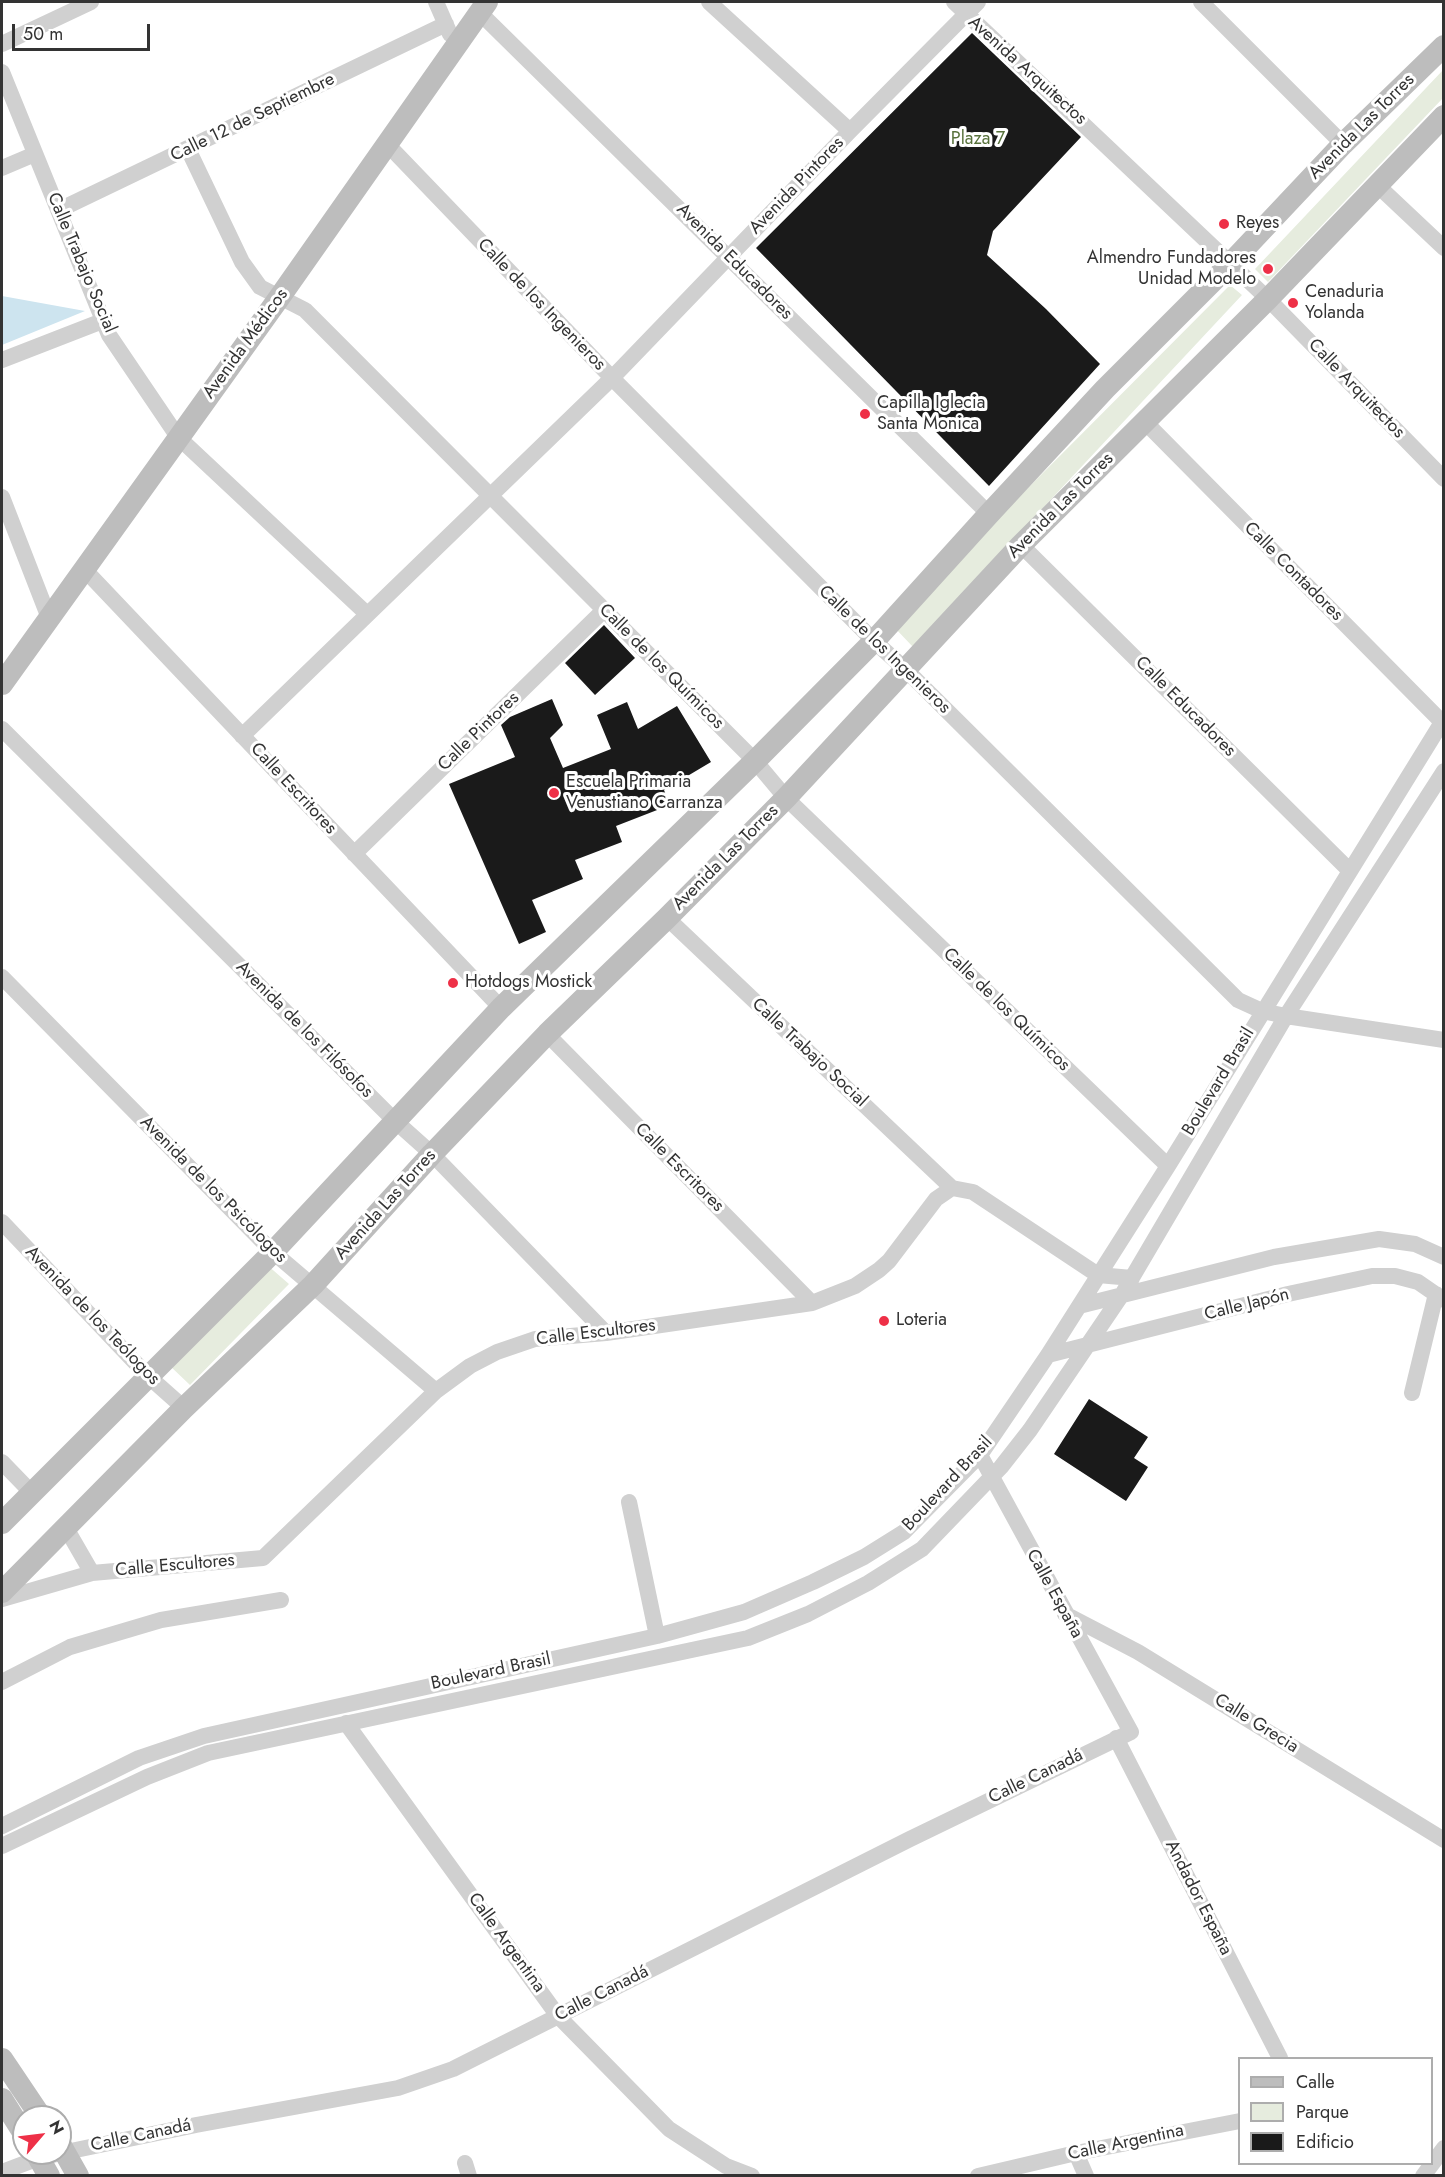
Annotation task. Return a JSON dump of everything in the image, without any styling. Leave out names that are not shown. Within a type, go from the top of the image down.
[{"type":"main road","name":"Avenida Médicos","points":[[2,684],[279,298],[483,7]]},
{"type":"main road","name":"Avenida Las Torres","points":[[2,1522],[273,1252],[501,1008],[755,761],[874,641],[1105,389],[1230,264],[1343,144],[1443,46]]},
{"type":"main road","name":"Avenida Las Torres","points":[[2,1592],[184,1408],[313,1285],[432,1154],[547,1034],[786,798],[1021,545],[1268,299],[1443,116]]},
{"type":"main road","points":[[2,2059],[33,2105]]},
{"type":"main road","points":[[2,2099],[12,2115]]},
{"type":"street","points":[[2,44],[91,2]]},
{"type":"street","points":[[436,2],[456,47]]},
{"type":"street","points":[[709,2],[850,131]]},
{"type":"street","points":[[960,8],[978,2]]},
{"type":"street","points":[[1201,2],[1343,144]]},
{"type":"street","name":"Avenida Educadores","points":[[483,7],[729,257],[989,514]]},
{"type":"street","name":"Avenida Arquitectos","points":[[850,131],[960,8],[1093,131],[1268,299]]},
{"type":"street","name":"Calle 12 de Septiembre","points":[[58,210],[446,24]]},
{"type":"street","name":"Calle Trabajo Social","points":[[2,72],[110,335],[178,437],[367,614]]},
{"type":"street","name":"Avenida Pintores","points":[[489,495],[612,378],[850,131]]},
{"type":"street","name":"Calle de los Ingenieros","points":[[387,144],[612,378],[874,641],[906,670],[1238,1000],[1262,1011],[1286,1016],[1443,1041]]},
{"type":"street","name":"Calle de los Químicos","points":[[188,149],[242,262],[260,287],[305,310],[755,761],[786,798],[1168,1166]]},
{"type":"street","points":[[2,168],[35,154]]},
{"type":"street","points":[[1376,184],[1443,248]]},
{"type":"street","name":"Calle Arquitectos","points":[[1268,299],[1443,479]]},
{"type":"street","points":[[2,360],[105,320]]},
{"type":"street","name":"Calle Contadores","points":[[1145,422],[1443,721]]},
{"type":"street","points":[[242,735],[489,495]]},
{"type":"street","points":[[2,497],[49,618]]},
{"type":"street","name":"Calle Educadores","points":[[1021,545],[1349,870]]},
{"type":"street","name":"Calle Escritores","points":[[84,569],[501,1008]]},
{"type":"street","name":"Calle Pintores","points":[[354,854],[604,610]]},
{"type":"street","name":"Boulevard Brasil","points":[[2,1826],[139,1758],[204,1736],[657,1636],[744,1612],[864,1557],[904,1532],[980,1455],[1048,1355],[1168,1166],[1443,721]]},
{"type":"street","name":"Avenida de los Filósofos","points":[[2,729],[394,1120],[432,1154],[606,1334]]},
{"type":"street","name":"Boulevard Brasil","points":[[2,1846],[147,1777],[208,1753],[748,1638],[817,1609],[868,1583],[922,1549],[992,1478],[1030,1430],[1128,1286],[1286,1016],[1443,771]]},
{"type":"street","name":"Calle Trabajo Social","points":[[667,918],[952,1188]]},
{"type":"street","name":"Avenida de los Psicólogos","points":[[2,977],[273,1252],[436,1391]]},
{"type":"street","name":"Calle Escritores","points":[[547,1034],[812,1303]]},
{"type":"street","points":[[952,1188],[973,1192],[1098,1275],[1128,1286]]},
{"type":"street","name":"Calle Escultores","points":[[2,1599],[92,1573],[263,1558],[436,1391],[470,1366],[497,1352],[535,1340],[606,1334],[812,1303],[855,1287],[879,1270],[889,1261],[936,1199],[952,1188]]},
{"type":"street","name":"Avenida de los Teólogos","points":[[2,1222],[148,1376],[184,1408]]},
{"type":"street","points":[[1080,1306],[1128,1286],[1379,1239],[1415,1244],[1443,1257]]},
{"type":"street","name":"Calle Japón","points":[[1048,1355],[1288,1294],[1372,1276],[1395,1276],[1418,1282],[1440,1297]]},
{"type":"street","points":[[1412,1393],[1440,1297]]},
{"type":"street","name":"Calle España","points":[[980,1455],[1065,1614],[1123,1735]]},
{"type":"street","points":[[2,1462],[31,1492]]},
{"type":"street","points":[[629,1502],[657,1636]]},
{"type":"street","points":[[66,1528],[92,1573]]},
{"type":"street","points":[[2,1682],[70,1647],[161,1620],[281,1600]]},
{"type":"street","name":"Calle Grecia","points":[[1065,1614],[1138,1652],[1443,1840]]},
{"type":"street","name":"Calle Argentina","points":[[346,1723],[558,2016],[669,2129],[726,2166],[752,2175]]},
{"type":"street","name":"Calle Canadá","points":[[72,2146],[398,2088],[453,2069],[1123,1735]]},
{"type":"street","name":"Andador España","points":[[1123,1735],[1280,2057]]},
{"type":"street","name":"Calle Argentina","points":[[978,2175],[1238,2121]]},
{"type":"street","points":[[1433,2162],[1443,2148]]},
{"type":"street","points":[[1076,2153],[1086,2175]]},
{"type":"street","name":"Calle Canadá","points":[[2,2172],[29,2165]]},
{"type":"green space","points":[[1443,70],[1443,98],[1268,282],[1255,269]]},
{"type":"green space","points":[[1230,285],[1242,295],[913,647],[894,627],[1007,509]]},
{"type":"green space","points":[[266,1264],[289,1284],[190,1385],[169,1365]]},
{"type":"water","points":[[2,296],[85,311],[2,345]]},
{"type":"building","points":[[972,33],[1081,137],[993,231],[987,255],[1046,309],[1100,364],[989,486],[756,248]]},
{"type":"building","points":[[604,625],[635,658],[595,695],[565,663]]},
{"type":"building","points":[[552,699],[563,725],[550,738],[563,768],[611,749],[597,715],[627,702],[638,729],[677,706],[711,762],[664,790],[670,805],[616,826],[622,842],[575,860],[583,879],[532,900],[546,932],[519,944],[449,784],[515,757],[501,725],[510,717]]},
{"type":"building","points":[[1089,1399],[1148,1437],[1134,1458],[1148,1467],[1126,1501],[1054,1454]]},
{"type":"place","name":"Reyes","points":[[1224,224]]},
{"type":"place","name":"Almendro Fundadores Unidad Modelo","points":[[1268,269]]},
{"type":"place","name":"Cenaduria Yolanda","points":[[1293,303]]},
{"type":"place","name":"Capilla Iglecia Santa Monica","points":[[865,414]]},
{"type":"place","name":"Escuela Primaria Venustiano Carranza","points":[[554,793]]},
{"type":"place","name":"Hotdogs Mostick","points":[[453,983]]},
{"type":"place","name":"Loteria","points":[[884,1321]]},
{"type":"park label","name":"Plaza 7","points":[[978,140]]}]
